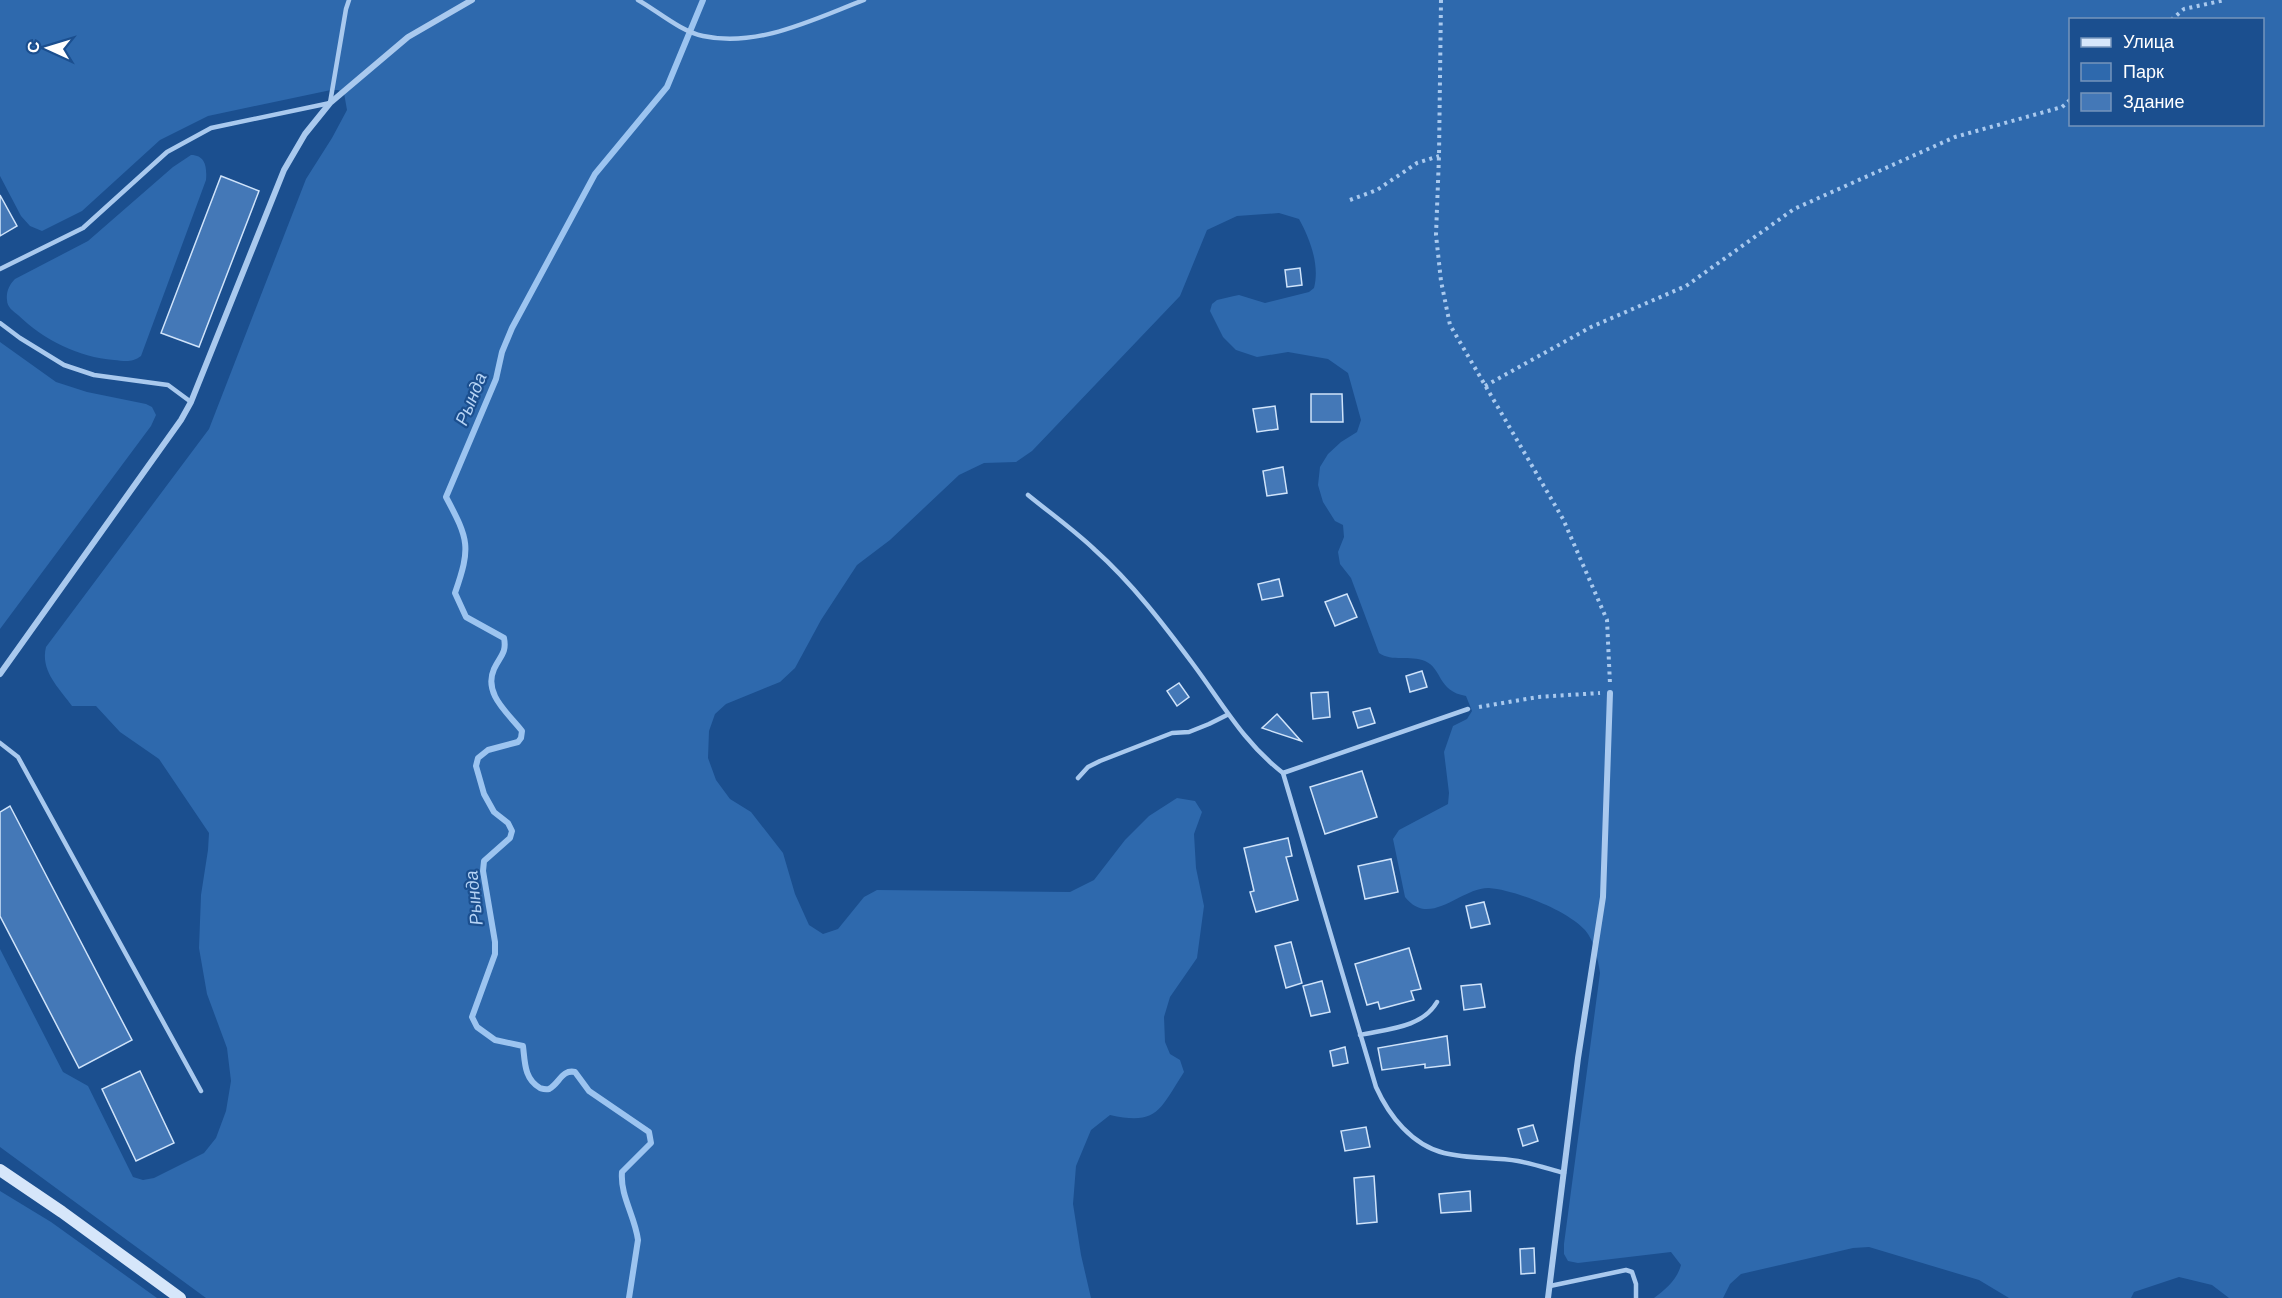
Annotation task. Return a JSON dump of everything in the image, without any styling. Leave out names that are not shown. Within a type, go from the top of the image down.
[{"type":"main road","points":[[0,1170],[180,1298]]},
{"type":"street","points":[[0,675],[181,420],[191,402],[284,170],[305,134],[330,103],[408,36],[472,0]]},
{"type":"street","points":[[1548,1298],[1603,897],[1610,693]]},
{"type":"lane","points":[[0,269],[83,228],[167,152],[211,128],[330,103],[349,0]]},
{"type":"lane","points":[[638,0],[681,27],[703,36],[739,38],[775,33],[864,0]]},
{"type":"lane","points":[[0,323],[64,365],[93,375],[168,386],[191,402]]},
{"type":"lane","points":[[1028,495],[1096,550],[1123,578],[1194,665],[1227,715],[1247,740],[1283,773],[1376,1088],[1384,1105],[1406,1131],[1424,1145],[1444,1153],[1519,1161],[1564,1173]]},
{"type":"lane","points":[[1283,773],[1468,709]]},
{"type":"lane","points":[[1078,778],[1088,767],[1100,761],[1172,733],[1189,732],[1227,715]]},
{"type":"lane","points":[[0,743],[18,757],[201,1092]]},
{"type":"lane","points":[[1360,1035],[1401,1027],[1422,1020],[1437,1002]]},
{"type":"lane","points":[[1550,1286],[1626,1270],[1632,1272],[1634,1276],[1636,1298]]},
{"type":"path","points":[[1441,0],[1436,235],[1441,280],[1450,325],[1563,519],[1608,620],[1610,693],[1538,697],[1468,709]]},
{"type":"path","points":[[2173,18],[2184,9],[2225,0]]},
{"type":"path","points":[[1485,386],[1591,327],[1686,286],[1794,209],[1955,137],[2062,107],[2069,101]]},
{"type":"path","points":[[1350,200],[1377,190],[1416,163],[1439,156]]},
{"type":"green space","points":[[0,0],[2282,0],[2282,1298],[2229,1298],[2212,1285],[2179,1277],[2134,1292],[2131,1298],[2009,1298],[1979,1280],[1869,1247],[1853,1248],[1741,1274],[1730,1284],[1723,1298],[1654,1298],[1670,1284],[1681,1265],[1671,1252],[1578,1263],[1568,1261],[1564,1254],[1564,1244],[1600,973],[1597,956],[1588,934],[1577,923],[1554,908],[1512,893],[1489,888],[1478,889],[1446,904],[1425,909],[1415,906],[1405,897],[1393,839],[1399,830],[1448,804],[1449,793],[1444,752],[1453,726],[1467,719],[1472,711],[1466,696],[1450,690],[1435,669],[1425,661],[1384,656],[1379,653],[1351,578],[1340,564],[1338,552],[1344,537],[1343,525],[1335,521],[1323,502],[1318,485],[1320,467],[1328,454],[1357,432],[1361,420],[1348,373],[1328,359],[1288,352],[1257,357],[1236,350],[1223,337],[1210,311],[1212,304],[1217,300],[1234,296],[1239,295],[1265,303],[1309,292],[1314,288],[1315,261],[1303,227],[1299,219],[1279,213],[1237,216],[1207,230],[1180,296],[1032,451],[1016,462],[984,463],[959,475],[890,540],[857,565],[821,620],[795,668],[780,682],[726,704],[715,714],[709,731],[708,758],[716,780],[730,799],[751,812],[783,853],[795,894],[809,925],[823,934],[838,929],[864,897],[877,890],[1070,892],[1094,880],[1125,840],[1149,816],[1177,798],[1195,801],[1202,812],[1194,834],[1196,868],[1204,906],[1197,958],[1170,997],[1164,1017],[1165,1042],[1170,1054],[1180,1060],[1184,1072],[1163,1105],[1148,1116],[1126,1118],[1110,1115],[1091,1130],[1076,1166],[1073,1204],[1091,1298],[206,1298],[0,1147],[0,949],[63,1072],[88,1086],[133,1177],[143,1180],[154,1178],[204,1153],[216,1138],[226,1111],[231,1081],[227,1048],[207,994],[199,948],[201,895],[209,833],[159,759],[120,732],[96,706],[72,706],[56,686],[48,671],[46,647],[209,429],[306,179],[347,110],[344,93],[331,90],[208,116],[160,140],[82,211],[42,231],[30,226],[21,216],[0,176]]},
{"type":"green space","points":[[191,155],[203,160],[206,167],[206,180],[141,356],[131,361],[121,361],[75,351],[39,332],[11,309],[7,302],[7,294],[15,279],[88,241],[173,167]]},
{"type":"green space","points":[[0,342],[56,382],[87,392],[146,404],[152,407],[156,415],[151,426],[0,629]]},
{"type":"green space","points":[[0,1191],[51,1222],[157,1298],[0,1298]]},
{"type":"building","points":[[221,176],[259,191],[199,347],[161,333]]},
{"type":"building","points":[[0,195],[17,226],[0,236]]},
{"type":"building","points":[[1300,268],[1302,285],[1287,287],[1285,270]]},
{"type":"building","points":[[1311,394],[1342,394],[1343,422],[1311,422]]},
{"type":"building","points":[[1275,406],[1278,429],[1257,432],[1253,409]]},
{"type":"building","points":[[1283,467],[1287,493],[1267,496],[1263,471]]},
{"type":"building","points":[[1279,579],[1283,596],[1262,600],[1258,584]]},
{"type":"building","points":[[1347,594],[1357,617],[1335,626],[1325,602]]},
{"type":"building","points":[[1422,671],[1427,687],[1410,692],[1406,676]]},
{"type":"building","points":[[1179,683],[1189,697],[1177,706],[1167,691]]},
{"type":"building","points":[[1328,692],[1330,717],[1313,719],[1311,693]]},
{"type":"building","points":[[1370,708],[1375,723],[1358,728],[1353,712]]},
{"type":"building","points":[[1277,714],[1301,741],[1262,728]]},
{"type":"building","points":[[1362,771],[1377,817],[1325,834],[1310,787]]},
{"type":"building","points":[[10,806],[132,1040],[79,1068],[0,916],[0,812]]},
{"type":"building","points":[[1288,838],[1292,856],[1286,857],[1298,900],[1256,912],[1250,892],[1254,891],[1244,848]]},
{"type":"building","points":[[1391,859],[1398,892],[1365,899],[1358,866]]},
{"type":"building","points":[[1484,902],[1490,924],[1471,928],[1466,906]]},
{"type":"building","points":[[1291,942],[1302,983],[1286,988],[1275,946]]},
{"type":"building","points":[[1409,948],[1421,989],[1411,991],[1414,1000],[1380,1009],[1378,1002],[1367,1005],[1355,964]]},
{"type":"building","points":[[1322,981],[1330,1012],[1311,1016],[1303,986]]},
{"type":"building","points":[[1481,984],[1485,1007],[1464,1010],[1461,986]]},
{"type":"building","points":[[1447,1036],[1450,1065],[1425,1068],[1425,1064],[1382,1070],[1378,1048]]},
{"type":"building","points":[[1345,1047],[1348,1063],[1333,1066],[1330,1051]]},
{"type":"building","points":[[140,1071],[174,1143],[136,1161],[102,1089]]},
{"type":"building","points":[[1533,1125],[1538,1141],[1523,1146],[1518,1129]]},
{"type":"building","points":[[1366,1127],[1370,1147],[1345,1151],[1341,1131]]},
{"type":"building","points":[[1374,1176],[1377,1222],[1357,1224],[1354,1178]]},
{"type":"building","points":[[1470,1191],[1471,1211],[1441,1213],[1439,1194]]},
{"type":"building","points":[[1534,1248],[1535,1273],[1521,1274],[1520,1249]]},
{"type":"waterway","name":"Рында","points":[[629,1298],[638,1240],[625,1198],[622,1172],[651,1143],[649,1132],[589,1091],[575,1072],[567,1073],[549,1089],[540,1088],[528,1075],[523,1046],[495,1040],[477,1027],[472,1017],[495,954],[483,871],[484,861],[510,838],[512,831],[508,823],[494,812],[484,794],[476,766],[478,758],[488,750],[518,742],[522,731],[499,703],[492,687],[491,678],[504,651],[504,638],[466,617],[455,593],[464,565],[465,544],[459,524],[446,497],[496,379],[502,352],[512,328],[595,174],[667,87],[703,0]]}]
